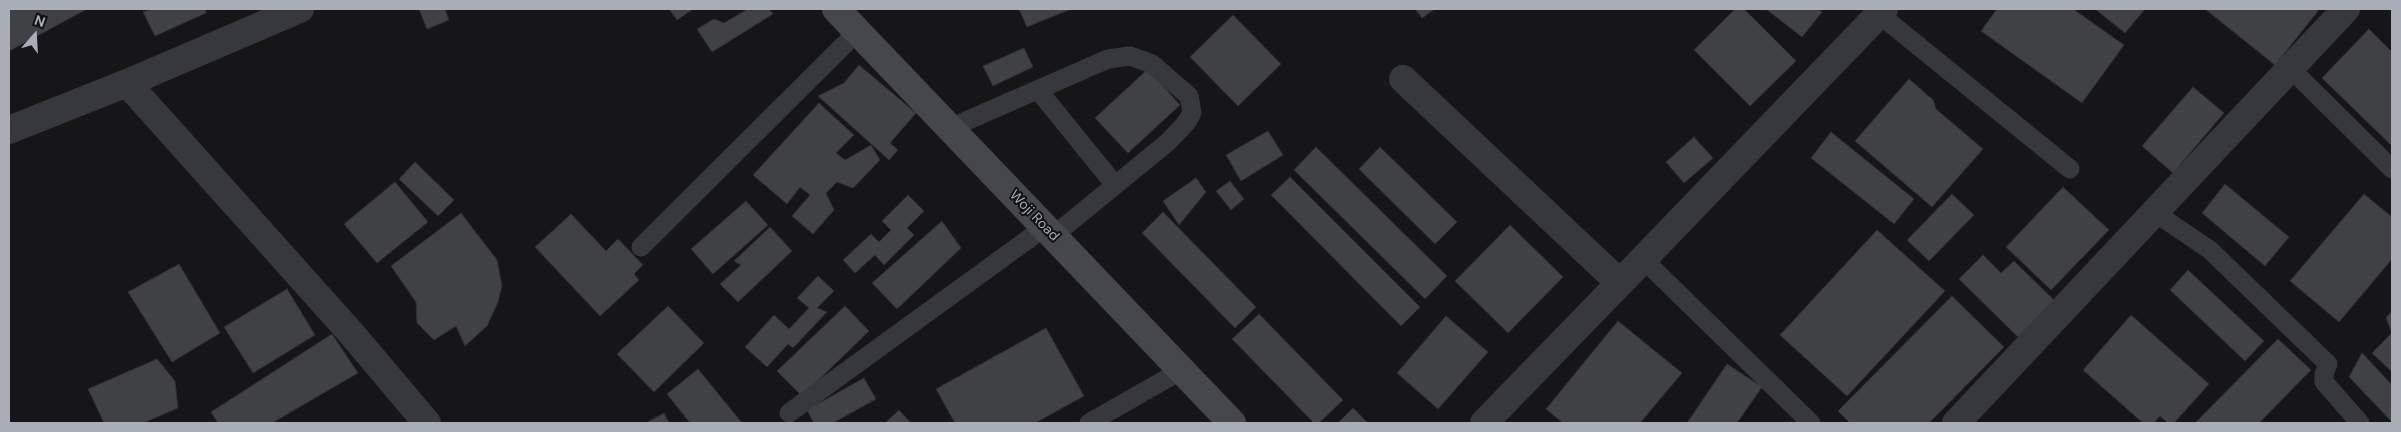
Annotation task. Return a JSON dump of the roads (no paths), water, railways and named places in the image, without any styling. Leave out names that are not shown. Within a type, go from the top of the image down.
[{"type":"main road","name":"Woji Road","points":[[836,9],[1232,423]]},
{"type":"street","points":[[9,130],[127,83],[300,9]]},
{"type":"street","points":[[1956,423],[2346,9]]},
{"type":"street","points":[[1484,423],[1881,11]]},
{"type":"street","points":[[1404,80],[1620,283]]},
{"type":"street","points":[[127,83],[351,333],[427,423]]},
{"type":"lane","points":[[1881,11],[2070,169]]},
{"type":"lane","points":[[641,247],[858,31]]},
{"type":"lane","points":[[788,413],[1115,185],[1168,142],[1186,123],[1192,113],[1189,96],[1152,64],[1130,56],[1108,59],[950,128]]},
{"type":"lane","points":[[2290,68],[2392,169]]},
{"type":"lane","points":[[1038,90],[1115,185]]},
{"type":"lane","points":[[2154,212],[2210,250],[2328,364],[2324,374],[2324,382],[2360,423]]},
{"type":"lane","points":[[1643,259],[1811,423]]},
{"type":"lane","points":[[1090,423],[1182,370]]}]
